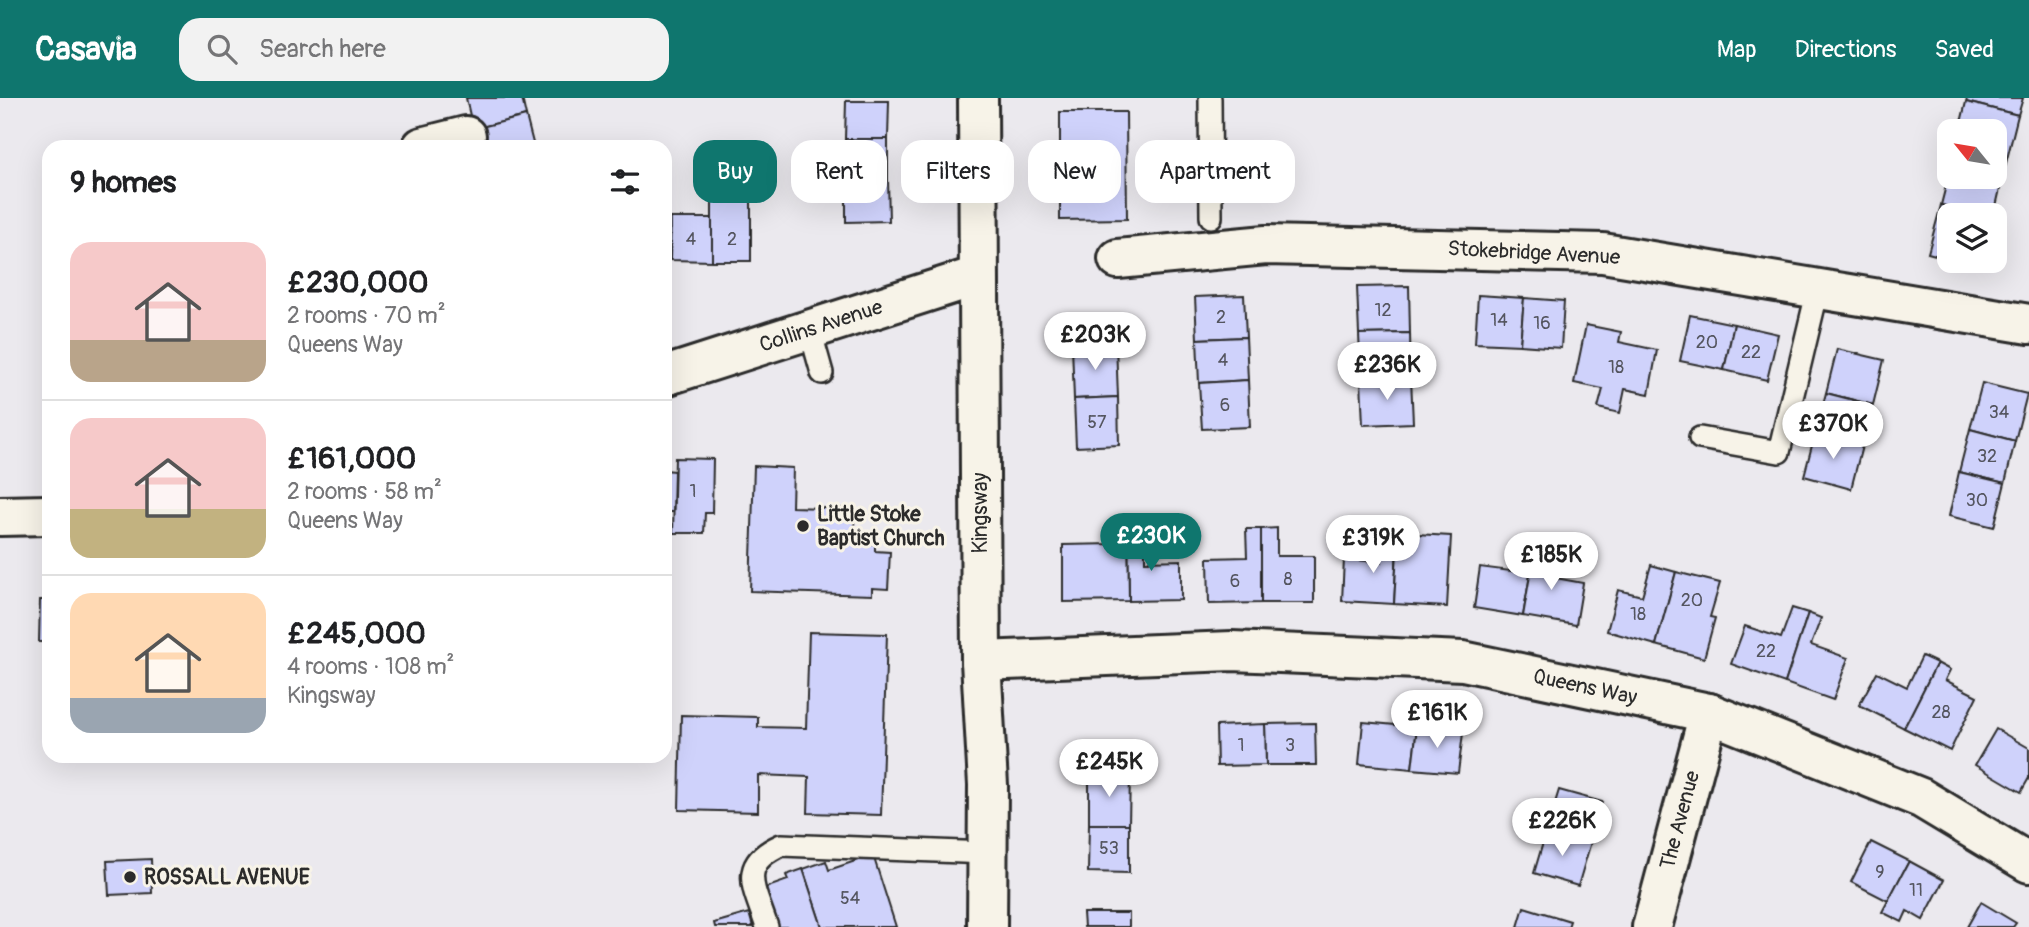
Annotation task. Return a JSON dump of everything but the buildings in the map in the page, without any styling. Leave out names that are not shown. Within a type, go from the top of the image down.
[{"type":"street","name":"Kingsway","points":[[978,98],[981,661],[988,785],[988,927]]},
{"type":"street","points":[[450,140],[466,136]]},
{"type":"street","name":"Stokebridge Avenue","points":[[1118,259],[1266,244],[1603,253],[2029,324]]},
{"type":"street","name":"Collins Avenue","points":[[672,374],[977,276]]},
{"type":"street","points":[[0,516],[42,515]]},
{"type":"street","name":"Queens Way","points":[[981,661],[1232,651],[1463,661],[1709,713],[1921,798],[2029,863]]},
{"type":"street","name":"The Avenue","points":[[1651,927],[1709,713]]},
{"type":"lane","points":[[1210,98],[1211,217]]},
{"type":"lane","points":[[1700,438],[1779,452],[1818,289]]},
{"type":"lane","points":[[810,330],[822,373]]},
{"type":"lane","points":[[767,927],[753,882],[753,865],[761,854],[781,845],[988,853]]},
{"type":"place","name":"Little Stoke Baptist Church","points":[[803,526]]},
{"type":"place","name":"ROSSALL AVENUE","points":[[130,877]]}]
